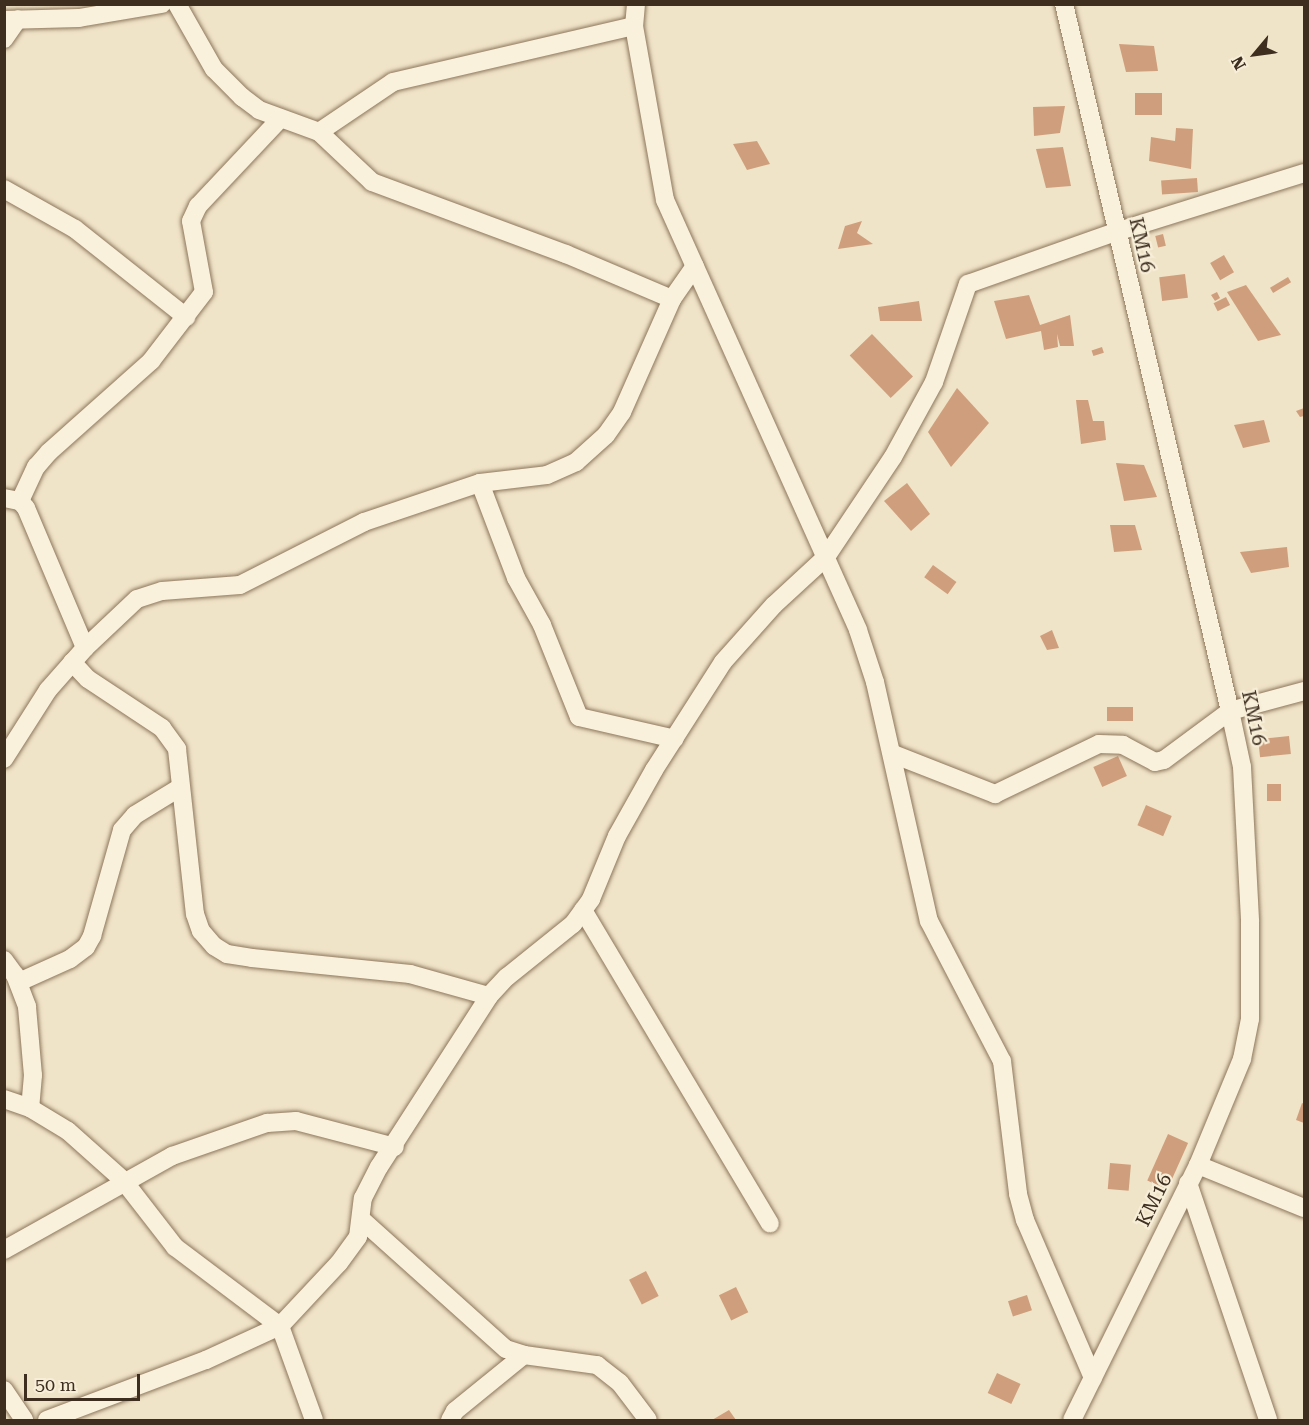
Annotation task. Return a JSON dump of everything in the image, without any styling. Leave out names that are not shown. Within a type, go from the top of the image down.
[{"type":"street","points":[[4,39],[11,19],[79,18],[162,4]]},
{"type":"street","points":[[177,4],[214,69],[242,97],[280,119],[320,132],[372,182],[566,254],[672,299]]},
{"type":"street","points":[[636,4],[634,26],[665,200],[858,630],[893,754],[930,921],[1002,1061],[1018,1194],[1025,1220],[1093,1378]]},
{"type":"street","name":"KM16","points":[[1064,4],[1242,767],[1250,922],[1250,1019],[1242,1059],[1198,1165],[1072,1420]]},
{"type":"street","points":[[320,132],[393,82],[634,26]]},
{"type":"street","points":[[19,982],[70,959],[86,946],[92,936],[122,830],[135,815],[179,788],[183,782],[177,749],[162,728],[88,679],[31,518],[12,500],[49,452],[151,361],[204,292],[205,282],[191,232],[198,206],[280,119]]},
{"type":"street","points":[[47,1420],[206,1360],[280,1326],[339,1263],[358,1236],[362,1220],[363,1198],[379,1167],[395,1147],[489,996],[507,977],[555,941],[583,909],[617,836],[723,662],[774,605],[826,557],[892,458],[934,382],[968,284],[1116,232],[1305,173]]},
{"type":"street","points":[[4,189],[75,229],[186,316]]},
{"type":"street","points":[[4,759],[36,706],[79,655],[129,606],[149,593],[254,580],[364,522],[480,483],[547,475],[576,462],[606,435],[622,412],[672,299],[695,266]]},
{"type":"street","points":[[480,483],[516,578],[542,625],[579,717],[675,739]]},
{"type":"street","points":[[893,754],[995,794],[1099,744],[1123,745],[1155,762],[1164,760],[1230,711],[1305,691]]},
{"type":"street","points":[[179,788],[195,914],[201,931],[214,946],[227,954],[252,958],[410,974],[489,996]]},
{"type":"street","points":[[583,909],[770,1224]]},
{"type":"street","points":[[4,960],[19,982],[27,1007],[31,1043],[30,1108]]},
{"type":"street","points":[[4,1099],[30,1108],[68,1131],[123,1180],[175,1247],[280,1326],[314,1420]]},
{"type":"street","points":[[4,1250],[123,1180],[172,1156],[281,1120],[395,1147]]},
{"type":"street","points":[[1198,1165],[1305,1208]]},
{"type":"street","points":[[1188,1183],[1268,1420]]},
{"type":"street","points":[[362,1220],[506,1349],[524,1355],[597,1365],[620,1383],[648,1420]]},
{"type":"street","points":[[450,1420],[455,1411],[524,1355]]},
{"type":"street","points":[[4,1390],[24,1420]]},
{"type":"building","points":[[1119,44],[1154,46],[1158,71],[1126,72]]},
{"type":"building","points":[[1135,93],[1162,93],[1162,115],[1135,115]]},
{"type":"building","points":[[1065,106],[1060,133],[1034,136],[1033,107]]},
{"type":"building","points":[[1176,128],[1193,129],[1191,169],[1149,161],[1151,137],[1175,141]]},
{"type":"building","points":[[757,141],[770,164],[747,170],[733,144]]},
{"type":"building","points":[[1063,147],[1071,186],[1046,188],[1036,149]]},
{"type":"building","points":[[1197,178],[1198,192],[1162,194],[1161,181]]},
{"type":"building","points":[[862,221],[857,233],[873,244],[838,249],[845,226]]},
{"type":"building","points":[[1163,234],[1166,246],[1158,248],[1155,236]]},
{"type":"building","points":[[1224,255],[1234,272],[1220,280],[1210,263]]},
{"type":"building","points":[[1185,274],[1188,298],[1162,301],[1159,277]]},
{"type":"building","points":[[1288,277],[1291,282],[1273,293],[1270,288]]},
{"type":"building","points":[[1246,285],[1281,335],[1258,341],[1227,292]]},
{"type":"building","points":[[1217,292],[1220,298],[1215,301],[1211,295]]},
{"type":"building","points":[[1029,295],[1040,325],[1070,315],[1074,346],[1060,346],[1057,334],[1058,347],[1044,350],[1041,331],[1006,339],[994,301]]},
{"type":"building","points":[[1226,297],[1230,305],[1218,311],[1214,303]]},
{"type":"building","points":[[919,301],[922,321],[880,321],[878,307]]},
{"type":"building","points":[[872,334],[913,376],[891,398],[850,356]]},
{"type":"building","points":[[1102,347],[1104,353],[1093,356],[1092,350]]},
{"type":"building","points":[[957,388],[989,423],[951,467],[928,432]]},
{"type":"building","points":[[1076,400],[1088,400],[1093,421],[1104,421],[1106,440],[1081,444]]},
{"type":"building","points":[[1304,408],[1304,416],[1300,417],[1296,411]]},
{"type":"building","points":[[1264,420],[1270,442],[1243,448],[1234,425]]},
{"type":"building","points":[[1116,463],[1144,465],[1157,497],[1124,501]]},
{"type":"building","points":[[907,483],[930,514],[911,531],[884,501]]},
{"type":"building","points":[[1110,525],[1135,525],[1142,550],[1114,552]]},
{"type":"building","points":[[1287,547],[1289,567],[1251,573],[1240,552]]},
{"type":"building","points":[[933,565],[956,582],[948,594],[924,577]]},
{"type":"building","points":[[1052,630],[1059,648],[1047,650],[1040,636]]},
{"type":"building","points":[[1107,707],[1133,707],[1133,721],[1107,721]]},
{"type":"building","points":[[1289,736],[1291,754],[1260,757],[1258,739]]},
{"type":"building","points":[[1118,756],[1127,776],[1102,787],[1093,767]]},
{"type":"building","points":[[1267,784],[1281,784],[1281,801],[1267,801]]},
{"type":"building","points":[[1146,805],[1172,816],[1163,836],[1137,825]]},
{"type":"building","points":[[1302,1103],[1304,1104],[1304,1123],[1296,1120]]},
{"type":"building","points":[[1168,1134],[1188,1143],[1167,1190],[1147,1181]]},
{"type":"building","points":[[1110,1163],[1131,1165],[1129,1191],[1108,1189]]},
{"type":"building","points":[[646,1271],[659,1296],[642,1305],[629,1280]]},
{"type":"building","points":[[736,1287],[748,1312],[731,1320],[719,1295]]},
{"type":"building","points":[[1027,1295],[1032,1310],[1013,1316],[1008,1301]]},
{"type":"building","points":[[997,1373],[1021,1384],[1011,1404],[988,1393]]},
{"type":"building","points":[[729,1410],[736,1420],[712,1420]]}]
